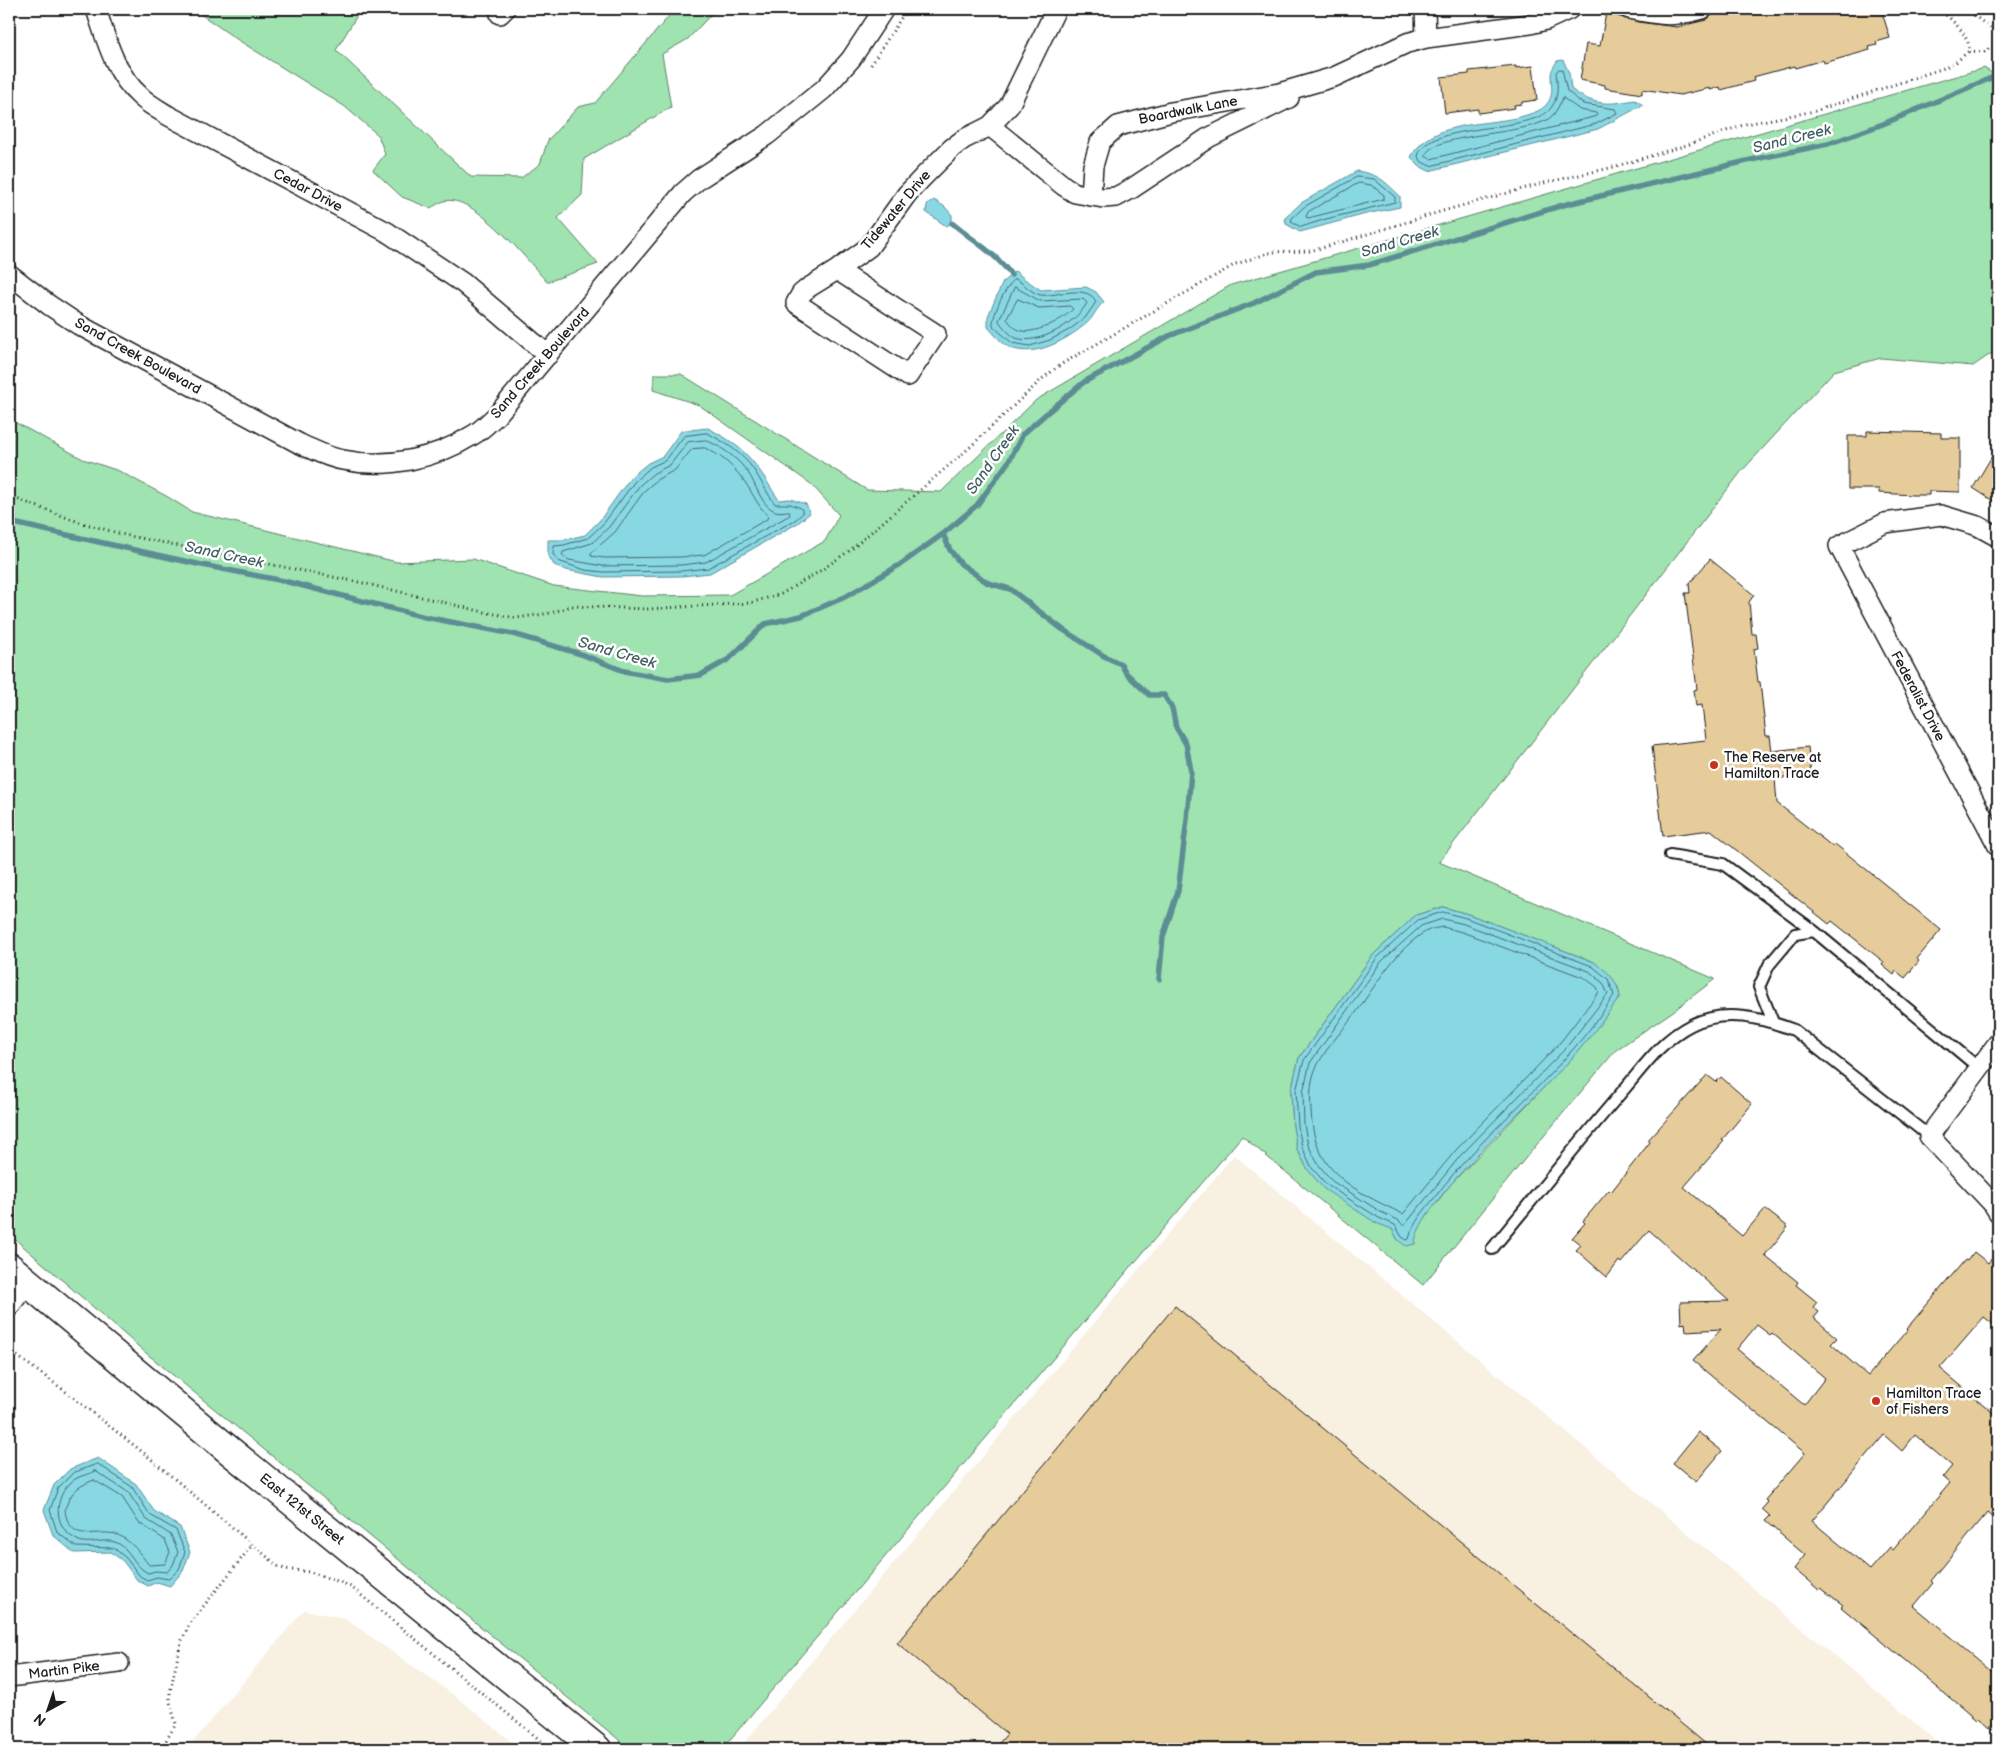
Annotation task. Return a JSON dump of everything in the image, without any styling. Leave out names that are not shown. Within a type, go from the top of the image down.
[{"type":"street","name":"Cedar Drive","points":[[96,9],[121,73],[141,98],[169,116],[387,232],[463,283],[548,355]]},
{"type":"street","name":"Sand Creek Boulevard","points":[[9,274],[48,306],[79,325],[319,453],[341,460],[356,462],[388,464],[410,460],[454,446],[475,434],[497,415],[683,193],[699,179],[767,135],[824,89],[851,59],[884,9]]},
{"type":"street","name":"Tidewater Drive","points":[[838,270],[936,334],[908,376],[796,303],[801,294],[808,288],[838,270],[869,247],[907,194],[952,148],[964,139],[990,126],[1009,106],[1056,9]]},
{"type":"street","points":[[1426,9],[1426,38]]},
{"type":"street","name":"Boardwalk Lane","points":[[990,126],[1075,193],[1103,198],[1116,197],[1208,138],[1407,44],[1426,38],[1530,24],[1546,20],[1570,9]]},
{"type":"street","points":[[1629,9],[1664,16],[1703,9]]},
{"type":"street","name":"Boardwalk Lane","points":[[1091,196],[1093,166],[1100,142],[1118,126],[1171,112],[1279,93],[1334,77]]},
{"type":"street","name":"Federalist Drive","points":[[1998,537],[1978,526],[1941,515],[1885,522],[1838,546],[1998,846]]},
{"type":"street","points":[[1998,1043],[1929,1136],[1993,1204],[1998,1212]]},
{"type":"street","points":[[9,1307],[18,1275]]},
{"type":"street","name":"East 121st Street","points":[[18,1275],[597,1749]]},
{"type":"street","name":"Martin Pike","points":[[9,1677],[119,1663]]},
{"type":"lane","points":[[1670,854],[1723,864],[1814,931],[1979,1068]]},
{"type":"lane","points":[[1773,1022],[1759,987],[1769,965],[1795,934],[1814,931]]},
{"type":"lane","points":[[1492,1249],[1586,1133],[1667,1040],[1692,1024],[1713,1017],[1744,1016],[1773,1022],[1794,1030],[1929,1136]]},
{"type":"path","points":[[9,496],[79,522],[125,535],[363,583],[516,618],[544,614],[571,606],[647,609],[750,604],[781,594],[849,551],[968,449],[1042,379],[1060,365],[1236,264],[1272,252],[1309,251],[1322,248],[1452,208],[1620,165],[1687,145],[1746,124],[1815,111],[1944,68],[1956,62],[1969,51],[1970,45],[1962,32],[1938,9]]},
{"type":"path","points":[[1966,9],[1998,34]]},
{"type":"path","points":[[1969,51],[1984,52],[1998,44]]},
{"type":"path","points":[[9,1350],[66,1391],[146,1454],[284,1569],[325,1577],[352,1587],[551,1749]]},
{"type":"path","points":[[161,1749],[176,1724],[170,1702],[170,1692],[181,1642],[191,1622],[253,1544]]},
{"type":"shaded area","points":[[1234,1155],[1946,1749],[739,1749]]},
{"type":"shaded area","points":[[304,1610],[344,1618],[451,1693],[521,1749],[187,1749]]},
{"type":"green space","points":[[193,9],[361,9],[336,50],[471,177],[521,178],[540,164],[548,140],[578,107],[595,103],[675,9],[716,9],[688,39],[662,54],[671,107],[584,159],[582,195],[558,218],[598,264],[547,282],[500,231],[470,207],[456,201],[444,201],[430,208],[402,197],[373,170],[385,154],[378,135],[344,106],[238,40]]},
{"type":"green space","points":[[1984,68],[1998,77],[1998,349],[1973,366],[1881,358],[1834,371],[1741,472],[1439,862],[1715,979],[1672,1012],[1616,1050],[1423,1285],[1242,1136],[722,1749],[626,1749],[618,1739],[146,1353],[9,1234],[9,419],[83,459],[119,471],[192,512],[397,562],[473,559],[554,586],[642,596],[730,595],[825,541],[839,515],[811,484],[699,405],[653,390],[654,374],[681,374],[867,490],[941,492],[1036,400],[1231,285]],"holes":[[[1443,907],[1468,914],[1594,962],[1618,987],[1620,997],[1573,1057],[1450,1185],[1418,1227],[1414,1237],[1398,1240],[1392,1229],[1308,1170],[1297,1149],[1293,1126],[1291,1091],[1299,1058],[1373,955],[1416,915]]]},
{"type":"water","points":[[1563,60],[1569,73],[1571,89],[1586,99],[1601,103],[1635,100],[1643,105],[1598,129],[1429,171],[1419,166],[1411,157],[1420,144],[1447,130],[1512,119],[1538,111],[1547,103],[1551,96],[1552,69],[1557,61]]},
{"type":"water","points":[[1357,171],[1371,174],[1385,182],[1400,196],[1400,207],[1300,232],[1286,224],[1285,218],[1301,203]]},
{"type":"water","points":[[934,200],[945,207],[952,215],[952,223],[946,226],[926,212],[927,205]]},
{"type":"water","points":[[1015,271],[1041,290],[1086,287],[1096,292],[1104,302],[1087,323],[1061,341],[1031,351],[1008,347],[988,327],[988,316],[1003,282]]},
{"type":"water","points":[[708,428],[741,449],[747,455],[779,500],[790,499],[806,504],[810,513],[798,523],[710,573],[682,576],[603,577],[566,570],[554,565],[548,555],[548,540],[563,540],[585,535],[600,520],[631,477],[648,463],[663,456],[681,431]]},
{"type":"water","points":[[1443,907],[1468,914],[1594,962],[1611,976],[1617,985],[1620,997],[1573,1057],[1482,1149],[1457,1178],[1435,1204],[1420,1227],[1415,1244],[1406,1246],[1398,1240],[1392,1229],[1376,1223],[1324,1189],[1308,1170],[1297,1149],[1293,1126],[1291,1091],[1299,1058],[1373,955],[1416,915]]},
{"type":"water","points":[[98,1458],[136,1484],[154,1511],[180,1527],[190,1552],[183,1571],[170,1586],[157,1582],[148,1586],[137,1580],[123,1561],[111,1552],[74,1553],[53,1535],[44,1510],[54,1485],[70,1469]]},
{"type":"building","points":[[1732,9],[1881,9],[1890,38],[1876,42],[1877,45],[1869,47],[1870,50],[1824,63],[1823,60],[1753,77],[1754,81],[1721,90],[1720,87],[1710,90],[1710,88],[1680,95],[1642,89],[1642,94],[1605,88],[1605,85],[1580,80],[1586,44],[1600,46],[1606,13],[1638,22],[1677,27],[1706,20],[1712,15]]},
{"type":"building","points":[[1516,66],[1516,68],[1533,66],[1537,100],[1522,102],[1522,104],[1514,105],[1515,108],[1478,113],[1478,109],[1445,113],[1441,77],[1469,74],[1469,71]]},
{"type":"building","points":[[1867,431],[1941,433],[1941,438],[1960,438],[1960,492],[1929,491],[1929,495],[1913,495],[1879,493],[1879,489],[1848,489],[1848,436],[1867,436]]},
{"type":"building","points":[[1998,446],[1998,504],[1973,488]]},
{"type":"building","name":"The Reserve at Hamilton Trace","points":[[1710,559],[1754,595],[1749,602],[1752,634],[1756,634],[1758,648],[1754,649],[1758,682],[1760,682],[1766,736],[1770,736],[1772,751],[1808,747],[1811,775],[1775,779],[1777,803],[1833,847],[1835,844],[1941,930],[1917,959],[1919,961],[1905,978],[1896,971],[1894,975],[1882,965],[1884,962],[1832,921],[1829,924],[1711,830],[1663,836],[1652,746],[1706,740],[1702,705],[1696,706],[1694,690],[1697,689],[1685,593],[1690,593],[1689,584]]},
{"type":"building","name":"Hamilton Trace of Fishers","points":[[1707,1075],[1716,1082],[1721,1077],[1752,1104],[1722,1140],[1724,1141],[1684,1187],[1742,1236],[1765,1209],[1788,1227],[1765,1255],[1798,1282],[1796,1285],[1817,1302],[1813,1307],[1819,1312],[1814,1318],[1837,1338],[1831,1344],[1868,1376],[1965,1260],[1967,1261],[1974,1252],[1988,1263],[1998,1251],[1998,1328],[1984,1317],[1940,1368],[1998,1417],[1998,1522],[1987,1513],[1931,1581],[1933,1583],[1914,1606],[1998,1676],[1998,1717],[1989,1728],[1978,1718],[1976,1720],[1841,1607],[1843,1605],[1821,1588],[1819,1590],[1794,1569],[1805,1555],[1765,1521],[1770,1516],[1762,1509],[1768,1502],[1765,1500],[1805,1453],[1693,1361],[1721,1329],[1686,1331],[1685,1323],[1681,1324],[1680,1302],[1729,1301],[1649,1230],[1621,1263],[1619,1261],[1607,1277],[1576,1250],[1581,1245],[1572,1238],[1585,1223],[1583,1221],[1609,1190],[1611,1192],[1650,1142],[1648,1140]],"holes":[[[1757,1325],[1770,1335],[1772,1333],[1825,1378],[1804,1405],[1737,1349]],[[1884,1435],[1902,1451],[1915,1435],[1952,1466],[1943,1477],[1950,1483],[1893,1550],[1890,1547],[1870,1570],[1812,1521]]]},
{"type":"building","points":[[1175,1306],[1712,1749],[994,1749],[1007,1734],[897,1643]]},
{"type":"building","points":[[1698,1432],[1722,1451],[1696,1482],[1673,1463]]},
{"type":"waterway","name":"Sand Creek","points":[[9,522],[202,565],[284,581],[425,617],[513,634],[581,654],[624,671],[668,679],[701,675],[729,659],[765,624],[801,616],[845,597],[901,564],[943,534],[977,505],[1009,461],[1023,434],[1048,412],[1084,382],[1169,336],[1254,303],[1316,272],[1369,265],[1563,205],[1751,160],[1828,144],[1883,124],[1991,78],[1998,77]]},
{"type":"waterway","points":[[952,223],[991,253],[1011,275]]},
{"type":"waterway","points":[[943,534],[950,550],[961,564],[988,583],[1010,589],[1062,629],[1104,656],[1121,664],[1126,673],[1149,695],[1164,695],[1172,708],[1176,727],[1186,744],[1191,771],[1178,891],[1163,937],[1159,979]]},
{"type":"place","name":"The Reserve at Hamilton Trace","points":[[1714,765]]},
{"type":"place","name":"Hamilton Trace of Fishers","points":[[1876,1401]]}]
